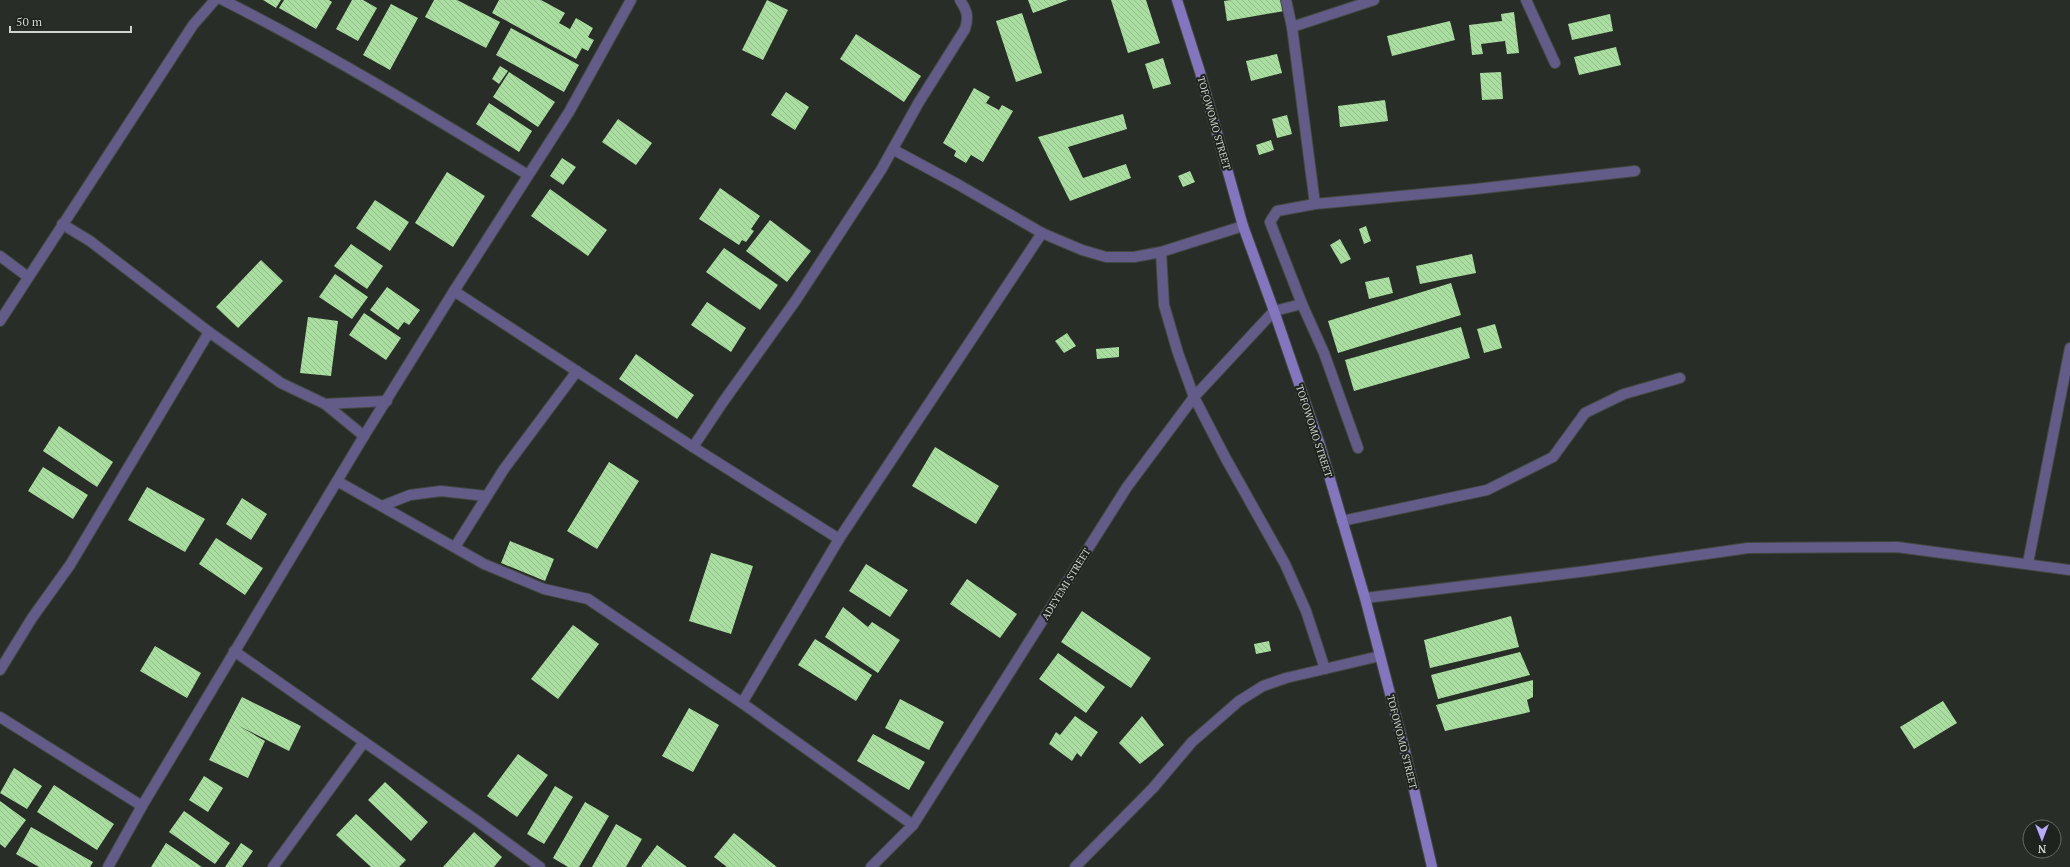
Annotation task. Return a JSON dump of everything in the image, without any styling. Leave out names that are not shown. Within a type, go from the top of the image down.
[{"type":"street","points":[[0,321],[193,25],[215,0]]},
{"type":"street","points":[[223,0],[263,20],[402,98],[528,176]]},
{"type":"street","points":[[108,867],[142,806],[234,651],[364,436],[454,291],[569,112],[630,0]]},
{"type":"street","points":[[693,447],[723,402],[796,300],[894,150],[919,102],[964,29],[968,18],[966,10],[960,0]]},
{"type":"street","name":"TOFOWOMO STREET","points":[[1177,0],[1200,72],[1243,226],[1320,445],[1365,598],[1405,751],[1432,867]]},
{"type":"street","points":[[1286,0],[1292,27],[1315,204]]},
{"type":"street","points":[[1292,27],[1374,0]]},
{"type":"street","points":[[1526,0],[1555,63]]},
{"type":"street","points":[[894,150],[959,185],[1042,233],[1082,250],[1106,258],[1134,257],[1161,252],[1243,226]]},
{"type":"street","points":[[1358,448],[1324,353],[1302,304],[1270,222],[1277,211],[1315,204],[1476,189],[1635,171]]},
{"type":"street","points":[[62,224],[90,241],[209,332],[282,383],[325,404],[364,436]]},
{"type":"street","points":[[742,702],[839,539],[1042,233]]},
{"type":"street","points":[[1161,252],[1164,305],[1178,353],[1194,396],[1225,457],[1285,564],[1306,611],[1325,669]]},
{"type":"street","points":[[0,256],[28,277]]},
{"type":"street","points":[[454,291],[693,447],[839,539]]},
{"type":"street","points":[[1274,311],[1302,304]]},
{"type":"street","name":"ADEYEMI STREET","points":[[871,867],[913,826],[1127,487],[1194,396],[1274,311]]},
{"type":"street","points":[[0,670],[32,618],[70,565],[209,332]]},
{"type":"street","points":[[2028,564],[2070,348]]},
{"type":"street","points":[[455,547],[504,469],[577,371]]},
{"type":"street","points":[[1342,521],[1487,490],[1553,457],[1585,413],[1624,394],[1680,378]]},
{"type":"street","points":[[325,404],[387,401]]},
{"type":"street","points":[[337,481],[484,564],[544,589],[588,599],[742,702],[913,826]]},
{"type":"street","points":[[382,506],[410,495],[442,491],[486,496]]},
{"type":"street","points":[[1365,598],[1587,571],[1748,548],[1898,547],[2070,570]]},
{"type":"street","points":[[234,651],[476,820],[540,867]]},
{"type":"street","points":[[1075,867],[1153,788],[1192,742],[1239,701],[1263,686],[1286,678],[1380,656]]},
{"type":"street","points":[[0,717],[142,806]]},
{"type":"street","points":[[273,867],[364,742]]},
{"type":"building","points":[[263,0],[281,0],[276,8]]},
{"type":"building","points":[[284,0],[329,0],[332,2],[316,29],[279,8]]},
{"type":"building","points":[[352,0],[363,0],[377,8],[358,41],[336,29]]},
{"type":"building","points":[[434,0],[457,0],[500,22],[486,48],[425,17]]},
{"type":"building","points":[[499,0],[541,0],[565,13],[559,23],[570,29],[576,18],[593,28],[588,37],[594,40],[588,51],[582,48],[576,59],[492,13]]},
{"type":"building","points":[[767,0],[788,10],[763,60],[742,50]]},
{"type":"building","points":[[1028,0],[1068,0],[1033,13]]},
{"type":"building","points":[[1111,0],[1146,0],[1160,43],[1128,53]]},
{"type":"building","points":[[1282,0],[1284,11],[1227,21],[1224,1]]},
{"type":"building","points":[[391,4],[418,18],[390,70],[363,55]]},
{"type":"building","points":[[1514,12],[1519,53],[1507,54],[1505,41],[1481,44],[1483,54],[1472,55],[1469,25],[1502,21],[1501,14]]},
{"type":"building","points":[[1022,13],[1042,73],[1016,82],[996,21]]},
{"type":"building","points":[[1610,14],[1613,31],[1572,40],[1568,24]]},
{"type":"building","points":[[1450,21],[1455,40],[1392,56],[1387,36]]},
{"type":"building","points":[[511,28],[579,65],[564,92],[496,55]]},
{"type":"building","points":[[856,34],[921,76],[904,102],[840,59]]},
{"type":"building","points":[[1616,47],[1621,65],[1579,75],[1574,57]]},
{"type":"building","points":[[1277,54],[1282,73],[1251,81],[1246,61]]},
{"type":"building","points":[[1163,58],[1171,84],[1153,89],[1145,64]]},
{"type":"building","points":[[500,66],[508,71],[499,84],[492,79]]},
{"type":"building","points":[[509,72],[555,102],[538,127],[493,97]]},
{"type":"building","points":[[1501,72],[1503,99],[1482,100],[1480,73]]},
{"type":"building","points":[[974,88],[990,97],[986,103],[999,110],[1002,105],[1013,111],[983,162],[971,155],[966,163],[954,156],[956,151],[943,143]]},
{"type":"building","points":[[786,92],[809,107],[795,130],[771,115]]},
{"type":"building","points":[[1385,100],[1388,121],[1340,127],[1338,106]]},
{"type":"building","points":[[489,103],[532,131],[519,152],[476,124]]},
{"type":"building","points":[[1123,114],[1127,129],[1068,147],[1083,178],[1126,164],[1131,178],[1070,201],[1038,137]]},
{"type":"building","points":[[1287,115],[1292,134],[1277,138],[1272,119]]},
{"type":"building","points":[[618,119],[652,143],[636,165],[602,142]]},
{"type":"building","points":[[1271,140],[1274,150],[1259,155],[1256,145]]},
{"type":"building","points":[[562,158],[576,167],[563,185],[550,176]]},
{"type":"building","points":[[1190,171],[1195,182],[1183,187],[1178,176]]},
{"type":"building","points":[[447,172],[485,196],[453,247],[415,223]]},
{"type":"building","points":[[720,188],[760,216],[751,229],[754,231],[746,242],[742,240],[739,245],[699,219]]},
{"type":"building","points":[[550,189],[607,230],[588,256],[531,216]]},
{"type":"building","points":[[375,200],[409,222],[390,251],[356,228]]},
{"type":"building","points":[[770,220],[811,251],[787,282],[746,251]]},
{"type":"building","points":[[1366,226],[1371,241],[1364,244],[1359,229]]},
{"type":"building","points":[[1340,239],[1351,259],[1341,264],[1330,245]]},
{"type":"building","points":[[351,244],[383,266],[367,289],[334,266]]},
{"type":"building","points":[[724,248],[778,285],[760,310],[706,272]]},
{"type":"building","points":[[1472,254],[1476,273],[1420,284],[1416,266]]},
{"type":"building","points":[[261,260],[283,281],[238,328],[216,307]]},
{"type":"building","points":[[335,274],[368,297],[352,319],[319,297]]},
{"type":"building","points":[[1389,277],[1393,293],[1369,299],[1365,282]]},
{"type":"building","points":[[1451,283],[1461,315],[1338,353],[1328,321]]},
{"type":"building","points":[[387,287],[420,310],[409,325],[404,322],[398,330],[370,310]]},
{"type":"building","points":[[707,302],[746,328],[731,352],[691,325]]},
{"type":"building","points":[[364,313],[401,338],[386,360],[349,335]]},
{"type":"building","points":[[308,317],[338,321],[331,376],[300,373]]},
{"type":"building","points":[[1495,324],[1502,348],[1484,353],[1477,329]]},
{"type":"building","points":[[1461,327],[1470,358],[1354,391],[1345,360]]},
{"type":"building","points":[[1067,333],[1076,346],[1064,353],[1055,341]]},
{"type":"building","points":[[1119,347],[1119,357],[1097,359],[1096,349]]},
{"type":"building","points":[[636,354],[694,395],[677,419],[619,379]]},
{"type":"building","points":[[59,426],[113,462],[97,487],[43,451]]},
{"type":"building","points":[[935,447],[999,486],[976,524],[912,486]]},
{"type":"building","points":[[609,462],[639,481],[597,549],[567,531]]},
{"type":"building","points":[[43,467],[88,495],[73,519],[28,491]]},
{"type":"building","points":[[147,487],[205,519],[185,552],[128,520]]},
{"type":"building","points":[[242,498],[267,514],[251,540],[226,524]]},
{"type":"building","points":[[216,538],[263,568],[245,595],[199,564]]},
{"type":"building","points":[[510,541],[554,559],[545,581],[501,563]]},
{"type":"building","points":[[711,553],[753,566],[731,634],[689,621]]},
{"type":"building","points":[[866,564],[908,590],[890,617],[849,591]]},
{"type":"building","points":[[967,579],[1017,614],[1000,638],[950,604]]},
{"type":"building","points":[[843,607],[868,627],[872,622],[900,640],[878,673],[825,637]]},
{"type":"building","points":[[1082,611],[1151,658],[1131,688],[1061,642]]},
{"type":"building","points":[[1511,616],[1519,647],[1430,668],[1424,640]]},
{"type":"building","points":[[573,625],[599,644],[558,699],[531,679]]},
{"type":"building","points":[[815,639],[872,675],[856,701],[798,665]]},
{"type":"building","points":[[1269,641],[1271,651],[1256,654],[1254,644]]},
{"type":"building","points":[[155,646],[201,673],[187,698],[140,671]]},
{"type":"building","points":[[1520,652],[1530,675],[1438,699],[1431,675]]},
{"type":"building","points":[[1058,653],[1105,687],[1086,713],[1039,679]]},
{"type":"building","points":[[1533,680],[1533,697],[1527,700],[1530,712],[1445,731],[1436,705]]},
{"type":"building","points":[[242,697],[301,726],[289,751],[239,726],[265,741],[248,778],[209,760]]},
{"type":"building","points":[[900,699],[944,722],[929,750],[885,728]]},
{"type":"building","points":[[1943,701],[1957,723],[1914,749],[1900,727]]},
{"type":"building","points":[[689,708],[719,725],[693,772],[662,756]]},
{"type":"building","points":[[1075,716],[1098,732],[1081,757],[1077,753],[1072,761],[1049,744],[1056,732],[1060,735]]},
{"type":"building","points":[[1142,716],[1164,745],[1140,764],[1119,743]]},
{"type":"building","points":[[873,734],[925,762],[909,790],[857,761]]},
{"type":"building","points":[[518,754],[548,775],[517,817],[487,796]]},
{"type":"building","points":[[14,768],[42,786],[27,809],[0,793]]},
{"type":"building","points":[[204,776],[223,788],[208,812],[189,800]]},
{"type":"building","points":[[385,782],[428,822],[411,841],[368,800]]},
{"type":"building","points":[[54,785],[114,824],[97,850],[37,812]]},
{"type":"building","points":[[555,786],[573,797],[544,844],[527,834]]},
{"type":"building","points":[[0,801],[26,820],[5,848],[0,844]]},
{"type":"building","points":[[585,802],[609,816],[579,867],[568,867],[553,858]]},
{"type":"building","points":[[184,811],[230,843],[215,864],[169,832]]},
{"type":"building","points":[[356,814],[406,860],[399,867],[371,867],[336,835]]},
{"type":"building","points":[[616,824],[642,839],[626,867],[592,867]]},
{"type":"building","points":[[31,827],[93,862],[90,867],[39,867],[16,854]]},
{"type":"building","points":[[474,832],[502,857],[494,867],[443,867]]},
{"type":"building","points":[[734,833],[777,867],[727,867],[714,857]]},
{"type":"building","points":[[166,843],[202,867],[151,867]]},
{"type":"building","points":[[241,843],[253,851],[242,867],[225,867]]},
{"type":"building","points":[[657,845],[683,864],[687,867],[641,867]]}]
